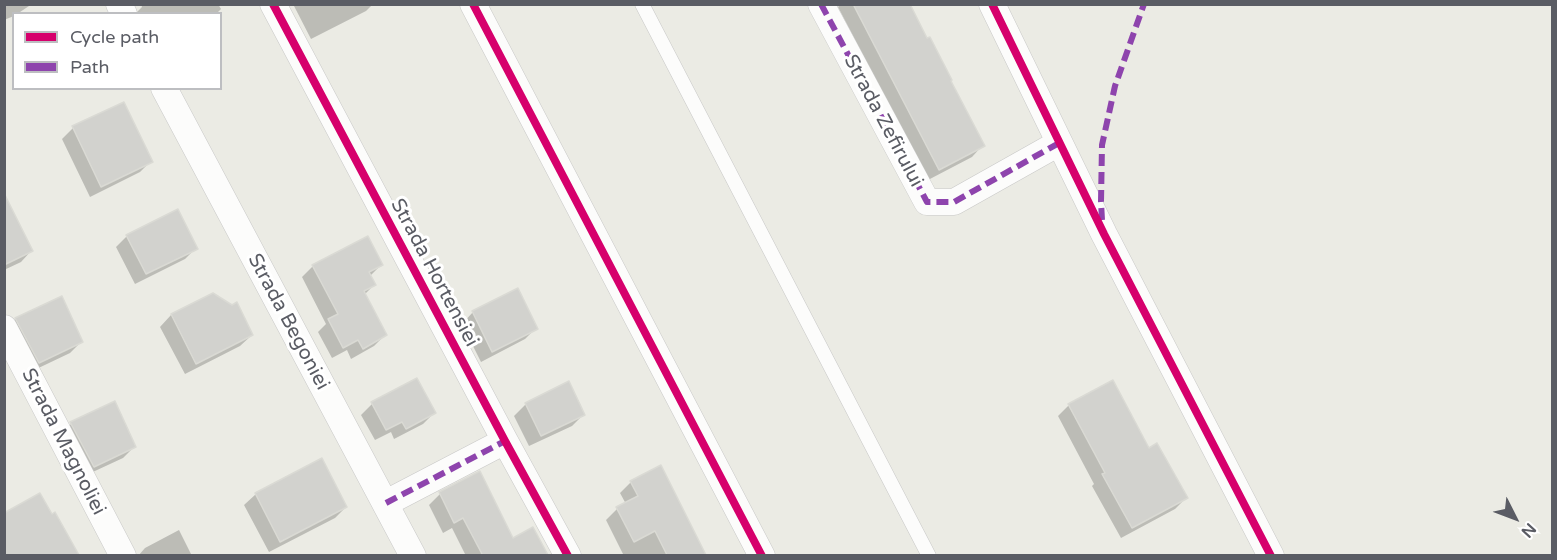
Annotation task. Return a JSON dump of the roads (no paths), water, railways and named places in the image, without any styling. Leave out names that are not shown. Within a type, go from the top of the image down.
[{"type":"street","name":"Strada Hortensiei","points":[[273,4],[568,555]]},
{"type":"street","points":[[474,4],[762,555]]},
{"type":"street","name":"Strada Zefirului","points":[[821,4],[927,202],[954,202],[1059,143]]},
{"type":"street","points":[[992,4],[1104,234],[1271,555]]},
{"type":"street","name":"Strada Begoniei","points":[[165,90],[413,555]]},
{"type":"street","name":"Strada Magnoliei","points":[[4,328],[123,555]]},
{"type":"street","points":[[386,503],[505,441]]},
{"type":"lane","points":[[642,4],[929,555]]}]
